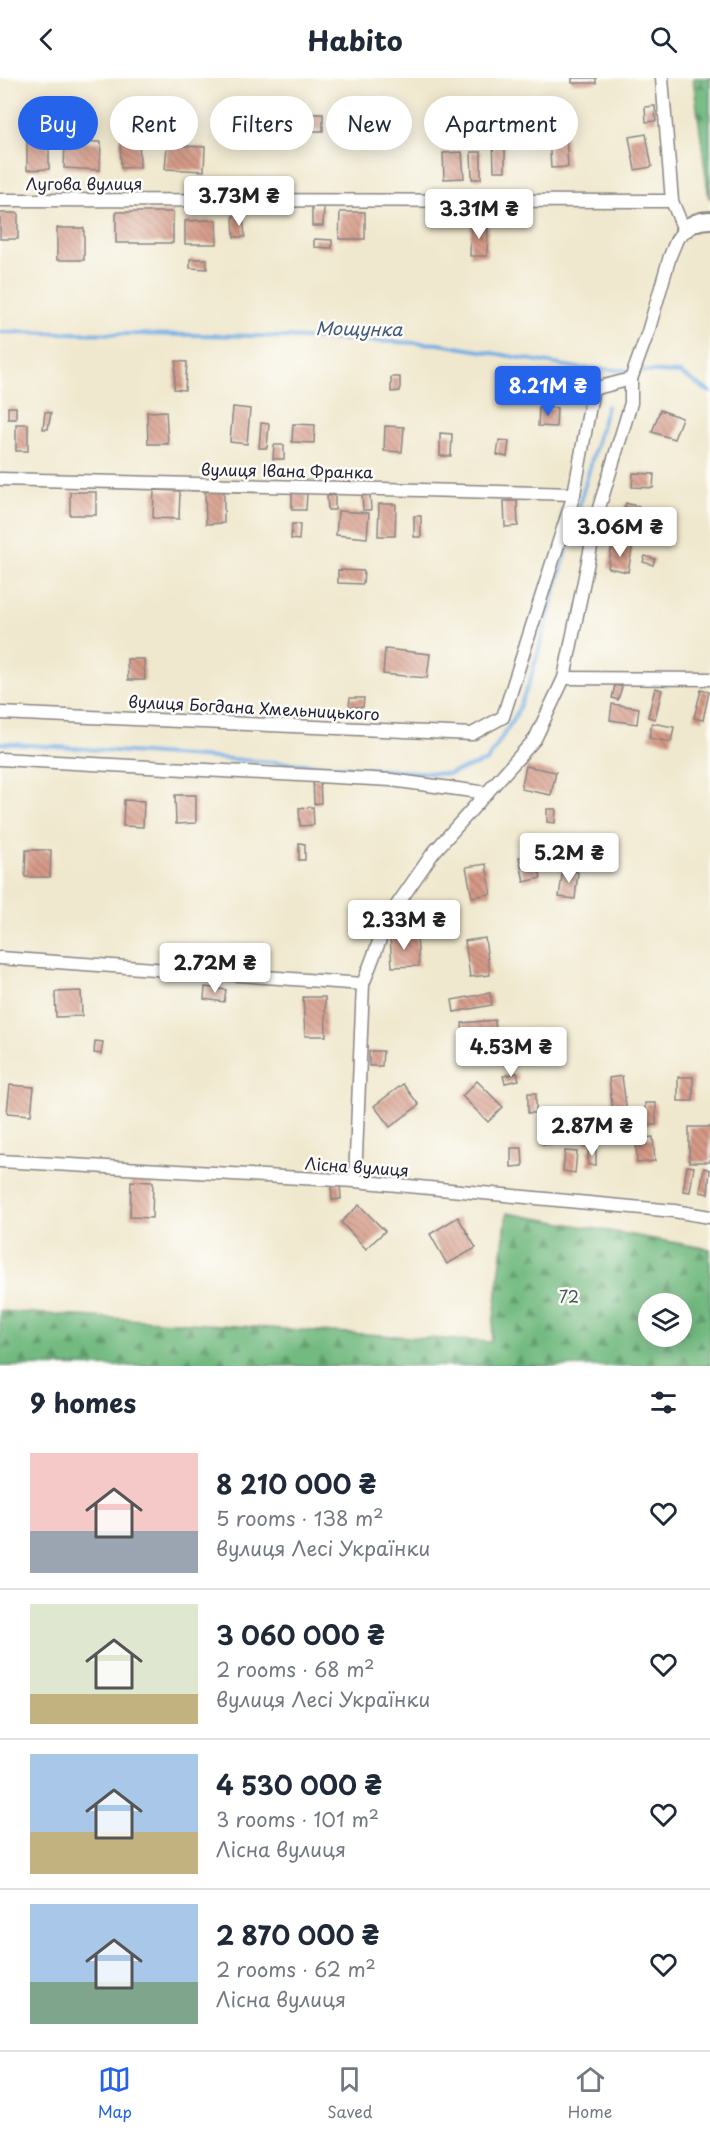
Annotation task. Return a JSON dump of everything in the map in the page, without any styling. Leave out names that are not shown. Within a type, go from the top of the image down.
[{"type":"street","points":[[662,78],[672,201],[684,230]]},
{"type":"street","name":"Лугова вулиця","points":[[0,200],[672,201]]},
{"type":"street","points":[[355,1181],[363,984],[388,918],[433,853],[535,739],[564,678],[599,508],[631,403],[631,379],[648,332],[670,256],[677,238],[684,230],[702,220],[710,220]]},
{"type":"street","points":[[574,494],[593,389],[631,379]]},
{"type":"street","name":"вулиця Івана Франка","points":[[0,479],[574,494]]},
{"type":"street","name":"вулиця Богдана Хмельницького","points":[[0,713],[472,734],[503,717],[574,494]]},
{"type":"street","points":[[564,678],[710,679]]},
{"type":"street","points":[[0,759],[391,780],[487,793]]},
{"type":"street","points":[[0,958],[363,984]]},
{"type":"street","name":"Лісна вулиця","points":[[0,1161],[355,1181],[674,1211],[710,1217]]},
{"type":"green space","points":[[693,78],[710,78],[710,198],[709,198]]},
{"type":"green space","name":"72","points":[[507,1213],[710,1249],[710,1366],[0,1366],[0,1311],[491,1342]]},
{"type":"building","points":[[572,78],[596,78],[596,83],[572,83]]},
{"type":"building","points":[[655,106],[656,121],[646,122],[645,107]]},
{"type":"building","points":[[314,114],[323,114],[323,131],[314,131]]},
{"type":"building","points":[[646,134],[652,167],[635,170],[629,137]]},
{"type":"building","points":[[98,142],[101,142],[100,170],[64,168],[65,150],[98,150]]},
{"type":"building","points":[[198,147],[205,147],[204,171],[165,169],[167,150],[198,150]]},
{"type":"building","points":[[27,150],[49,150],[49,169],[27,170]]},
{"type":"building","points":[[120,150],[140,150],[140,167],[121,168]]},
{"type":"building","points":[[493,150],[505,150],[505,171],[494,171]]},
{"type":"building","points":[[550,150],[567,150],[568,167],[551,168]]},
{"type":"building","points":[[462,152],[464,178],[444,179],[443,153]]},
{"type":"building","points":[[471,152],[481,152],[481,179],[472,179]]},
{"type":"building","points":[[312,207],[324,207],[323,226],[312,226]]},
{"type":"building","points":[[116,212],[173,212],[173,243],[116,243]]},
{"type":"building","points":[[340,212],[365,212],[365,239],[339,239]]},
{"type":"building","points":[[0,213],[18,213],[18,239],[0,239]]},
{"type":"building","points":[[233,216],[243,216],[245,237],[234,237]]},
{"type":"building","points":[[216,220],[217,244],[185,244],[185,221]]},
{"type":"building","points":[[471,224],[488,224],[487,256],[470,256]]},
{"type":"building","points":[[57,228],[84,228],[84,260],[57,260]]},
{"type":"building","points":[[314,239],[332,240],[332,248],[314,247]]},
{"type":"building","points":[[190,259],[207,259],[207,269],[190,268]]},
{"type":"building","points":[[176,361],[187,362],[185,390],[174,389]]},
{"type":"building","points":[[391,377],[400,377],[400,391],[391,392]]},
{"type":"building","points":[[8,407],[16,407],[16,419],[8,419]]},
{"type":"building","points":[[233,407],[250,409],[247,444],[230,442]]},
{"type":"building","points":[[539,407],[557,408],[556,427],[538,426]]},
{"type":"building","points":[[660,410],[682,418],[674,439],[652,432]]},
{"type":"building","points":[[166,411],[168,444],[148,444],[147,412]]},
{"type":"building","points":[[45,412],[51,413],[48,429],[43,429]]},
{"type":"building","points":[[261,423],[269,424],[267,448],[259,448]]},
{"type":"building","points":[[16,424],[28,424],[28,451],[16,451]]},
{"type":"building","points":[[293,424],[315,425],[314,443],[292,442]]},
{"type":"building","points":[[385,426],[404,427],[402,452],[384,451]]},
{"type":"building","points":[[440,433],[452,434],[451,456],[440,456]]},
{"type":"building","points":[[499,440],[509,441],[507,457],[497,455]]},
{"type":"building","points":[[274,445],[284,445],[284,459],[273,459]]},
{"type":"building","points":[[633,473],[654,474],[653,488],[632,487]]},
{"type":"building","points":[[154,490],[180,491],[179,519],[153,518]]},
{"type":"building","points":[[205,491],[224,491],[224,523],[206,524]]},
{"type":"building","points":[[70,492],[96,492],[96,515],[70,515]]},
{"type":"building","points":[[292,492],[307,493],[306,510],[292,510]]},
{"type":"building","points":[[362,494],[370,494],[371,510],[363,510]]},
{"type":"building","points":[[335,495],[335,510],[328,510],[327,496]]},
{"type":"building","points":[[504,501],[517,501],[518,526],[505,527]]},
{"type":"building","points":[[626,503],[646,509],[641,528],[620,522]]},
{"type":"building","points":[[379,504],[396,504],[395,536],[378,536]]},
{"type":"building","points":[[657,509],[673,513],[670,523],[654,519]]},
{"type":"building","points":[[338,511],[369,513],[367,538],[336,535]]},
{"type":"building","points":[[414,516],[421,516],[421,537],[414,537]]},
{"type":"building","points":[[292,524],[300,524],[299,540],[291,539]]},
{"type":"building","points":[[612,545],[632,549],[628,572],[608,568]]},
{"type":"building","points":[[645,556],[655,559],[653,565],[643,562]]},
{"type":"building","points":[[338,570],[364,571],[363,584],[338,583]]},
{"type":"building","points":[[385,649],[430,654],[427,678],[383,674]]},
{"type":"building","points":[[127,659],[144,659],[145,680],[128,680]]},
{"type":"building","points":[[615,685],[622,687],[618,700],[612,698]]},
{"type":"building","points":[[655,688],[662,690],[655,719],[648,717]]},
{"type":"building","points":[[701,690],[709,692],[703,720],[694,718]]},
{"type":"building","points":[[350,698],[364,698],[363,707],[349,707]]},
{"type":"building","points":[[612,704],[639,708],[637,724],[610,720]]},
{"type":"building","points":[[652,723],[674,727],[671,742],[649,738]]},
{"type":"building","points":[[526,766],[556,772],[551,795],[521,789]]},
{"type":"building","points":[[313,779],[320,779],[321,803],[314,804]]},
{"type":"building","points":[[175,795],[196,795],[196,823],[176,824]]},
{"type":"building","points":[[124,800],[144,801],[143,827],[123,826]]},
{"type":"building","points":[[313,807],[314,825],[300,826],[299,808]]},
{"type":"building","points":[[547,809],[556,809],[555,823],[547,822]]},
{"type":"building","points":[[299,843],[305,844],[305,860],[299,860]]},
{"type":"building","points":[[26,850],[51,850],[50,877],[25,877]]},
{"type":"building","points":[[536,854],[541,878],[524,882],[519,857]]},
{"type":"building","points":[[486,864],[491,894],[472,897],[466,867]]},
{"type":"building","points":[[563,869],[578,872],[575,899],[559,897]]},
{"type":"building","points":[[454,902],[457,916],[428,922],[426,907]]},
{"type":"building","points":[[417,935],[419,966],[392,967],[390,936]]},
{"type":"building","points":[[485,938],[490,975],[470,977],[465,941]]},
{"type":"building","points":[[205,987],[226,990],[224,1002],[204,999]]},
{"type":"building","points":[[81,991],[82,1016],[56,1017],[55,992]]},
{"type":"building","points":[[490,993],[492,1005],[454,1012],[452,1000]]},
{"type":"building","points":[[303,997],[325,997],[326,1036],[305,1036]]},
{"type":"building","points":[[495,1020],[496,1033],[463,1037],[462,1023]]},
{"type":"building","points":[[95,1041],[103,1042],[101,1054],[94,1053]]},
{"type":"building","points":[[487,1049],[488,1060],[465,1062],[464,1051]]},
{"type":"building","points":[[369,1051],[383,1051],[382,1066],[369,1066]]},
{"type":"building","points":[[517,1073],[519,1080],[505,1083],[503,1076]]},
{"type":"building","points":[[622,1076],[627,1113],[613,1115],[609,1078]]},
{"type":"building","points":[[678,1077],[693,1077],[693,1101],[678,1101]]},
{"type":"building","points":[[477,1081],[503,1107],[488,1122],[462,1096]]},
{"type":"building","points":[[403,1084],[419,1105],[390,1127],[374,1106]]},
{"type":"building","points":[[10,1085],[34,1087],[31,1115],[7,1113]]},
{"type":"building","points":[[528,1093],[536,1093],[536,1113],[528,1113]]},
{"type":"building","points":[[645,1103],[656,1103],[656,1125],[645,1125]]},
{"type":"building","points":[[544,1120],[559,1122],[557,1144],[542,1144]]},
{"type":"building","points":[[595,1124],[596,1142],[585,1143],[583,1125]]},
{"type":"building","points":[[689,1127],[710,1127],[710,1162],[689,1162]]},
{"type":"building","points":[[653,1137],[655,1161],[637,1163],[636,1139]]},
{"type":"building","points":[[511,1148],[522,1148],[523,1166],[511,1167]]},
{"type":"building","points":[[588,1149],[596,1149],[596,1165],[588,1165]]},
{"type":"building","points":[[565,1151],[577,1152],[575,1173],[563,1171]]},
{"type":"building","points":[[687,1166],[694,1167],[690,1192],[683,1191]]},
{"type":"building","points":[[704,1168],[710,1170],[708,1194],[700,1192]]},
{"type":"building","points":[[131,1181],[153,1182],[152,1218],[130,1217]]},
{"type":"building","points":[[331,1183],[340,1183],[341,1199],[332,1200]]},
{"type":"building","points":[[359,1205],[385,1231],[366,1249],[341,1222]]},
{"type":"building","points":[[458,1217],[476,1248],[447,1264],[430,1234]]},
{"type":"waterway","name":"Мощунка","points":[[0,332],[259,336],[439,344],[579,368],[680,373],[710,392]]},
{"type":"waterway","points":[[0,743],[448,774],[487,761],[516,715],[530,681],[607,406]]}]
